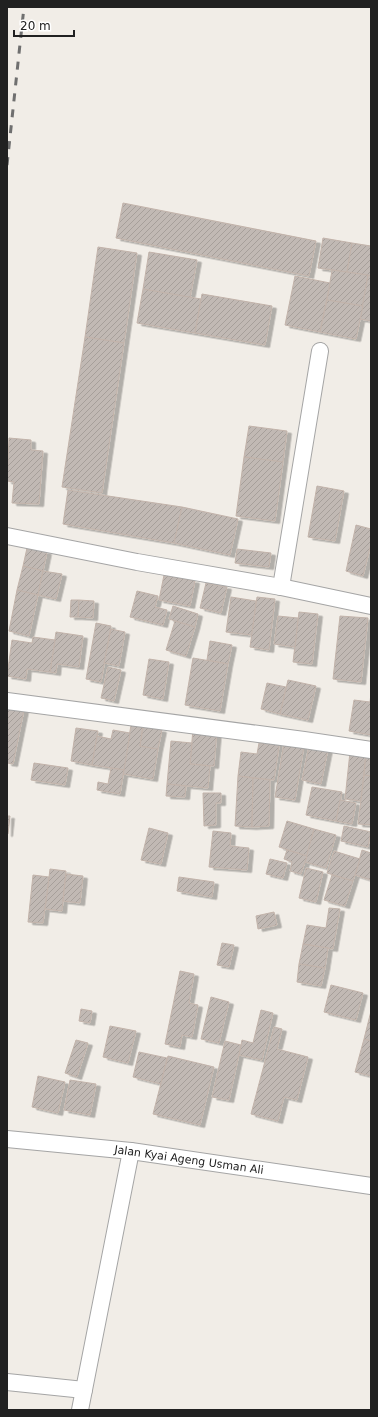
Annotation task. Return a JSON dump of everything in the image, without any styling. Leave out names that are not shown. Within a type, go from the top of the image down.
[{"type":"street","points":[[281,587],[320,351]]},
{"type":"street","points":[[7,536],[145,563],[281,587],[371,606]]},
{"type":"street","points":[[7,701],[371,750]]},
{"type":"street","name":"Jalan Kyai Ageng Usman Ali","points":[[7,1139],[131,1151],[371,1186]]},
{"type":"street","points":[[80,1410],[131,1151]]},
{"type":"street","points":[[7,1382],[84,1390]]},
{"type":"building","points":[[123,203],[316,241],[309,276],[116,238]]},
{"type":"building","points":[[323,238],[352,243],[347,272],[318,268]]},
{"type":"building","points":[[352,243],[371,246],[371,276],[347,272]]},
{"type":"building","points":[[98,247],[137,253],[124,343],[85,337]]},
{"type":"building","points":[[149,252],[197,260],[190,298],[143,289]]},
{"type":"building","points":[[332,270],[368,275],[363,306],[327,300]]},
{"type":"building","points":[[368,275],[371,276],[371,321],[360,319]]},
{"type":"building","points":[[295,276],[330,283],[320,332],[285,325]]},
{"type":"building","points":[[143,289],[201,299],[195,333],[137,323]]},
{"type":"building","points":[[202,294],[272,306],[265,345],[195,333]]},
{"type":"building","points":[[327,300],[363,306],[356,339],[320,332]]},
{"type":"building","points":[[85,337],[124,343],[102,493],[62,487]]},
{"type":"building","points":[[249,426],[287,431],[283,462],[244,457]]},
{"type":"building","points":[[9,438],[31,440],[31,450],[43,451],[39,504],[12,503],[14,482],[7,481]]},
{"type":"building","points":[[244,457],[283,462],[275,521],[236,516]]},
{"type":"building","points":[[317,486],[344,491],[335,541],[308,537]]},
{"type":"building","points":[[68,490],[182,507],[174,543],[63,524]]},
{"type":"building","points":[[182,507],[238,519],[230,555],[174,543]]},
{"type":"building","points":[[356,525],[371,529],[371,544],[363,576],[346,571]]},
{"type":"building","points":[[27,548],[47,552],[43,571],[23,566]]},
{"type":"building","points":[[237,549],[271,553],[269,567],[235,563]]},
{"type":"building","points":[[23,566],[43,571],[38,595],[17,590]]},
{"type":"building","points":[[43,571],[62,574],[56,599],[38,595]]},
{"type":"building","points":[[164,575],[195,581],[190,606],[159,600]]},
{"type":"building","points":[[206,583],[227,587],[221,613],[200,608]]},
{"type":"building","points":[[17,590],[38,595],[29,636],[9,631]]},
{"type":"building","points":[[137,591],[158,596],[155,607],[167,610],[163,625],[130,617]]},
{"type":"building","points":[[231,597],[256,601],[252,635],[226,632]]},
{"type":"building","points":[[257,597],[275,599],[269,650],[250,647]]},
{"type":"building","points":[[71,600],[79,600],[78,617],[70,617]]},
{"type":"building","points":[[79,600],[94,601],[93,618],[78,617]]},
{"type":"building","points":[[173,606],[198,614],[195,627],[169,619]]},
{"type":"building","points":[[299,612],[318,614],[312,664],[293,662]]},
{"type":"building","points":[[278,616],[298,618],[295,647],[274,644]]},
{"type":"building","points":[[340,616],[368,618],[361,682],[333,679]]},
{"type":"building","points":[[175,621],[195,627],[186,656],[166,650]]},
{"type":"building","points":[[96,623],[111,626],[101,682],[86,679]]},
{"type":"building","points":[[111,629],[125,632],[119,666],[104,663]]},
{"type":"building","points":[[56,632],[83,636],[79,667],[57,664],[56,673],[50,672]]},
{"type":"building","points":[[33,637],[55,640],[50,672],[27,669],[26,679],[7,676],[12,640],[32,643]]},
{"type":"building","points":[[210,641],[232,645],[228,664],[207,660]]},
{"type":"building","points":[[193,658],[228,664],[220,711],[185,705]]},
{"type":"building","points":[[149,659],[169,662],[163,699],[143,695]]},
{"type":"building","points":[[108,667],[121,670],[114,701],[101,698]]},
{"type":"building","points":[[288,680],[316,686],[308,720],[280,714]]},
{"type":"building","points":[[267,683],[286,687],[280,714],[261,709]]},
{"type":"building","points":[[371,693],[371,735],[349,731],[354,700],[370,702]]},
{"type":"building","points":[[7,706],[24,710],[13,764],[7,763]]},
{"type":"building","points":[[131,725],[143,727],[140,746],[158,749],[153,779],[123,774]]},
{"type":"building","points":[[143,727],[162,730],[158,749],[140,746]]},
{"type":"building","points":[[76,728],[98,731],[92,765],[71,761]]},
{"type":"building","points":[[193,729],[217,731],[214,766],[190,764]]},
{"type":"building","points":[[113,730],[130,733],[124,770],[92,765],[97,736],[111,739]]},
{"type":"building","points":[[266,738],[280,740],[274,780],[238,776],[241,752],[257,754],[259,743],[265,744]]},
{"type":"building","points":[[171,741],[192,743],[190,764],[210,766],[208,788],[167,784]]},
{"type":"building","points":[[284,743],[304,746],[295,800],[275,797]]},
{"type":"building","points":[[309,746],[328,749],[321,784],[302,780]]},
{"type":"building","points":[[350,752],[366,754],[361,801],[345,799]]},
{"type":"building","points":[[366,754],[371,754],[371,776],[364,775]]},
{"type":"building","points":[[34,763],[68,768],[65,785],[31,780]]},
{"type":"building","points":[[111,768],[124,770],[120,794],[97,790],[98,782],[108,784]]},
{"type":"building","points":[[364,775],[371,776],[371,825],[358,824]]},
{"type":"building","points":[[238,776],[253,778],[252,827],[235,826]]},
{"type":"building","points":[[253,778],[270,780],[269,826],[252,827]]},
{"type":"building","points":[[167,784],[186,786],[185,797],[166,796]]},
{"type":"building","points":[[312,787],[342,792],[336,821],[306,815]]},
{"type":"building","points":[[203,793],[221,793],[221,803],[216,803],[216,825],[204,826]]},
{"type":"building","points":[[340,800],[356,803],[352,824],[336,821]]},
{"type":"building","points":[[7,816],[10,816],[8,834],[7,834]]},
{"type":"building","points":[[287,821],[314,829],[307,856],[279,847]]},
{"type":"building","points":[[344,826],[371,832],[368,847],[341,841]]},
{"type":"building","points":[[149,828],[168,833],[161,864],[141,860]]},
{"type":"building","points":[[314,829],[336,835],[326,868],[305,862]]},
{"type":"building","points":[[213,831],[231,833],[230,846],[249,848],[247,870],[209,867]]},
{"type":"building","points":[[287,850],[307,856],[301,874],[290,871],[292,862],[284,859]]},
{"type":"building","points":[[362,850],[371,853],[371,880],[355,875]]},
{"type":"building","points":[[334,851],[360,859],[353,881],[327,873]]},
{"type":"building","points":[[270,859],[287,863],[283,878],[266,874]]},
{"type":"building","points":[[306,868],[323,872],[316,902],[299,898]]},
{"type":"building","points":[[50,869],[66,871],[62,911],[45,909]]},
{"type":"building","points":[[66,874],[83,876],[80,903],[63,901]]},
{"type":"building","points":[[33,875],[49,877],[43,923],[28,922]]},
{"type":"building","points":[[332,875],[353,881],[345,906],[324,900]]},
{"type":"building","points":[[179,877],[214,882],[212,897],[177,891]]},
{"type":"building","points":[[329,908],[340,909],[333,949],[303,944],[307,925],[326,928]]},
{"type":"building","points":[[274,912],[277,925],[258,929],[256,916]]},
{"type":"building","points":[[222,943],[234,945],[229,967],[217,965]]},
{"type":"building","points":[[303,944],[328,948],[325,968],[299,964]]},
{"type":"building","points":[[299,964],[325,968],[321,986],[297,982]]},
{"type":"building","points":[[180,971],[194,974],[189,1003],[198,1005],[192,1037],[182,1035],[180,1047],[165,1044]]},
{"type":"building","points":[[331,985],[363,993],[356,1020],[324,1012]]},
{"type":"building","points":[[211,997],[229,1002],[219,1043],[201,1039]]},
{"type":"building","points":[[81,1009],[92,1011],[90,1023],[79,1021]]},
{"type":"building","points":[[261,1010],[273,1013],[262,1060],[239,1055],[242,1040],[253,1043]]},
{"type":"building","points":[[371,1011],[371,1041],[364,1039]]},
{"type":"building","points":[[110,1026],[136,1031],[128,1063],[103,1057]]},
{"type":"building","points":[[274,1027],[282,1029],[277,1049],[308,1057],[297,1100],[284,1097],[278,1121],[251,1114]]},
{"type":"building","points":[[364,1039],[371,1041],[371,1076],[355,1072]]},
{"type":"building","points":[[76,1040],[88,1043],[77,1077],[65,1073]]},
{"type":"building","points":[[225,1041],[241,1045],[229,1100],[212,1097]]},
{"type":"building","points":[[139,1052],[167,1058],[161,1084],[133,1077]]},
{"type":"building","points":[[168,1056],[214,1067],[200,1125],[153,1114]]},
{"type":"building","points":[[38,1076],[65,1082],[58,1113],[32,1107]]},
{"type":"building","points":[[70,1080],[96,1084],[90,1115],[64,1110]]},
{"type":"railway","points":[[7,165],[24,7]]}]
